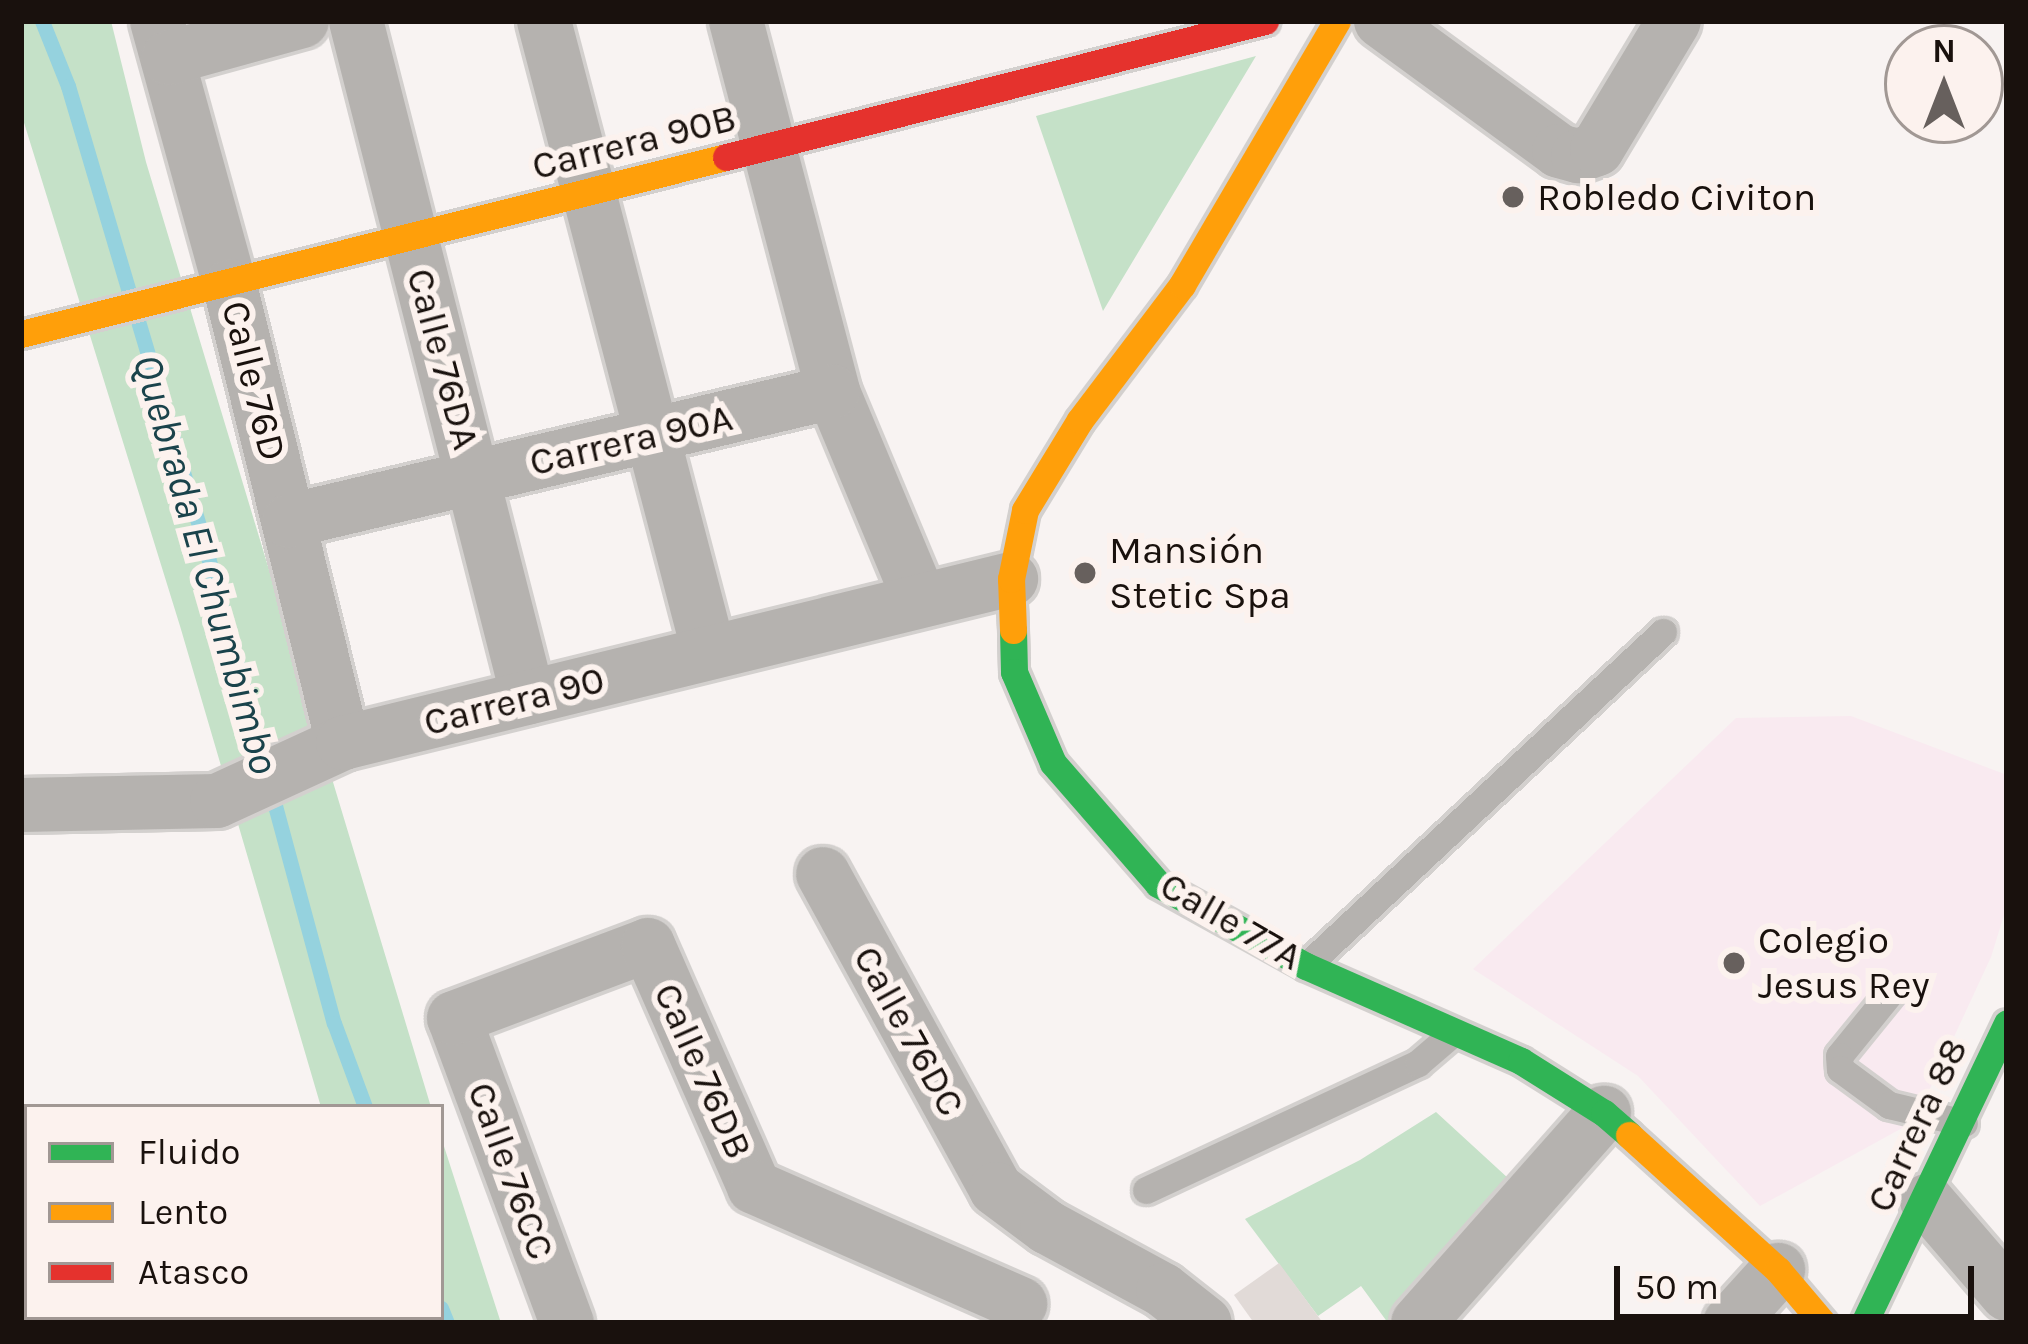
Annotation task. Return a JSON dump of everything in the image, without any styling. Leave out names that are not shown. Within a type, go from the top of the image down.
[{"type":"street","points":[[162,40],[302,21]]},
{"type":"street","name":"Calle 76DA","points":[[356,21],[528,697]]},
{"type":"street","points":[[544,21],[710,652]]},
{"type":"street","points":[[736,21],[833,392],[920,601]]},
{"type":"street","name":"Carrera 90B","points":[[33,331],[230,286],[1265,21]]},
{"type":"street","name":"Calle 77A","points":[[1337,21],[1182,285],[1080,420],[1025,510],[1011,579],[1014,672],[1053,763],[1158,884],[1306,966],[1521,1060],[1604,1113],[1778,1270],[1822,1323]]},
{"type":"street","points":[[1381,21],[1559,151],[1578,156],[1597,149],[1674,21]]},
{"type":"street","name":"Calle 76D","points":[[162,40],[230,286],[344,743]]},
{"type":"street","name":"Carrera 90A","points":[[289,521],[833,392]]},
{"type":"street","name":"Carrera 90","points":[[24,795],[217,801],[344,743],[1011,579]]},
{"type":"street","name":"Calle 76DC","points":[[823,874],[996,1189],[1047,1227]]},
{"type":"street","name":"Calle 76DB","points":[[454,1018],[648,945],[754,1187],[1016,1314]]},
{"type":"street","name":"Calle 76CC","points":[[454,1018],[567,1323]]},
{"type":"street","name":"Carrera 88","points":[[1864,1323],[1927,1201],[2007,1023]]},
{"type":"street","points":[[1418,1323],[1604,1113]]},
{"type":"street","points":[[1927,1201],[2007,1294]]},
{"type":"street","points":[[1016,1314],[1047,1227],[1162,1290],[1205,1323]]},
{"type":"street","points":[[1730,1323],[1778,1270]]},
{"type":"lane","points":[[1306,966],[1663,632]]},
{"type":"lane","points":[[1891,992],[1839,1056],[1840,1069],[1889,1105],[1964,1123]]},
{"type":"lane","points":[[1146,1190],[1418,1063],[1454,1034]]},
{"type":"shaded area","name":"Colegio Jesus Rey","points":[[1851,716],[2007,775],[2007,905],[1991,957],[1915,1121],[1760,1206],[1638,1076],[1473,969],[1736,718]]},
{"type":"green space","points":[[21,21],[111,21],[146,162],[430,1104],[320,1104],[180,626],[21,113]]},
{"type":"green space","points":[[1256,56],[1103,311],[1036,116]]},
{"type":"green space","points":[[1436,1112],[1521,1190],[1407,1323],[1388,1323],[1361,1286],[1318,1316],[1245,1219],[1360,1160]]},
{"type":"green space","points":[[444,1146],[501,1323],[344,1323],[444,1320]]},
{"type":"building","points":[[1279,1263],[1323,1323],[1254,1323],[1234,1295]]},
{"type":"waterway","name":"Quebrada El Chumbimbo","points":[[42,21],[68,86],[129,292]]},
{"type":"waterway","name":"Quebrada El Chumbimbo","points":[[138,321],[205,546],[334,1023],[364,1104]]},
{"type":"waterway","name":"Quebrada El Chumbimbo","points":[[444,1316],[447,1323]]},
{"type":"traffic: fast","points":[[1013,630],[1014,672],[1053,763],[1158,884],[1306,966],[1521,1061],[1604,1113],[1629,1135]]},
{"type":"traffic: fast","points":[[1864,1323],[2007,1023]]},
{"type":"traffic: slow","points":[[1013,630],[1011,579],[1025,510],[1080,420],[1182,285],[1337,21]]},
{"type":"traffic: slow","points":[[21,334],[726,157]]},
{"type":"traffic: slow","points":[[1629,1135],[1778,1270],[1823,1323]]},
{"type":"traffic: jam","points":[[726,157],[1265,21]]},
{"type":"place","name":"Robledo Civiton","points":[[1513,197]]},
{"type":"place","name":"Mansión Stetic Spa","points":[[1085,573]]},
{"type":"place","name":"Colegio Jesus Rey","points":[[1734,963]]}]
